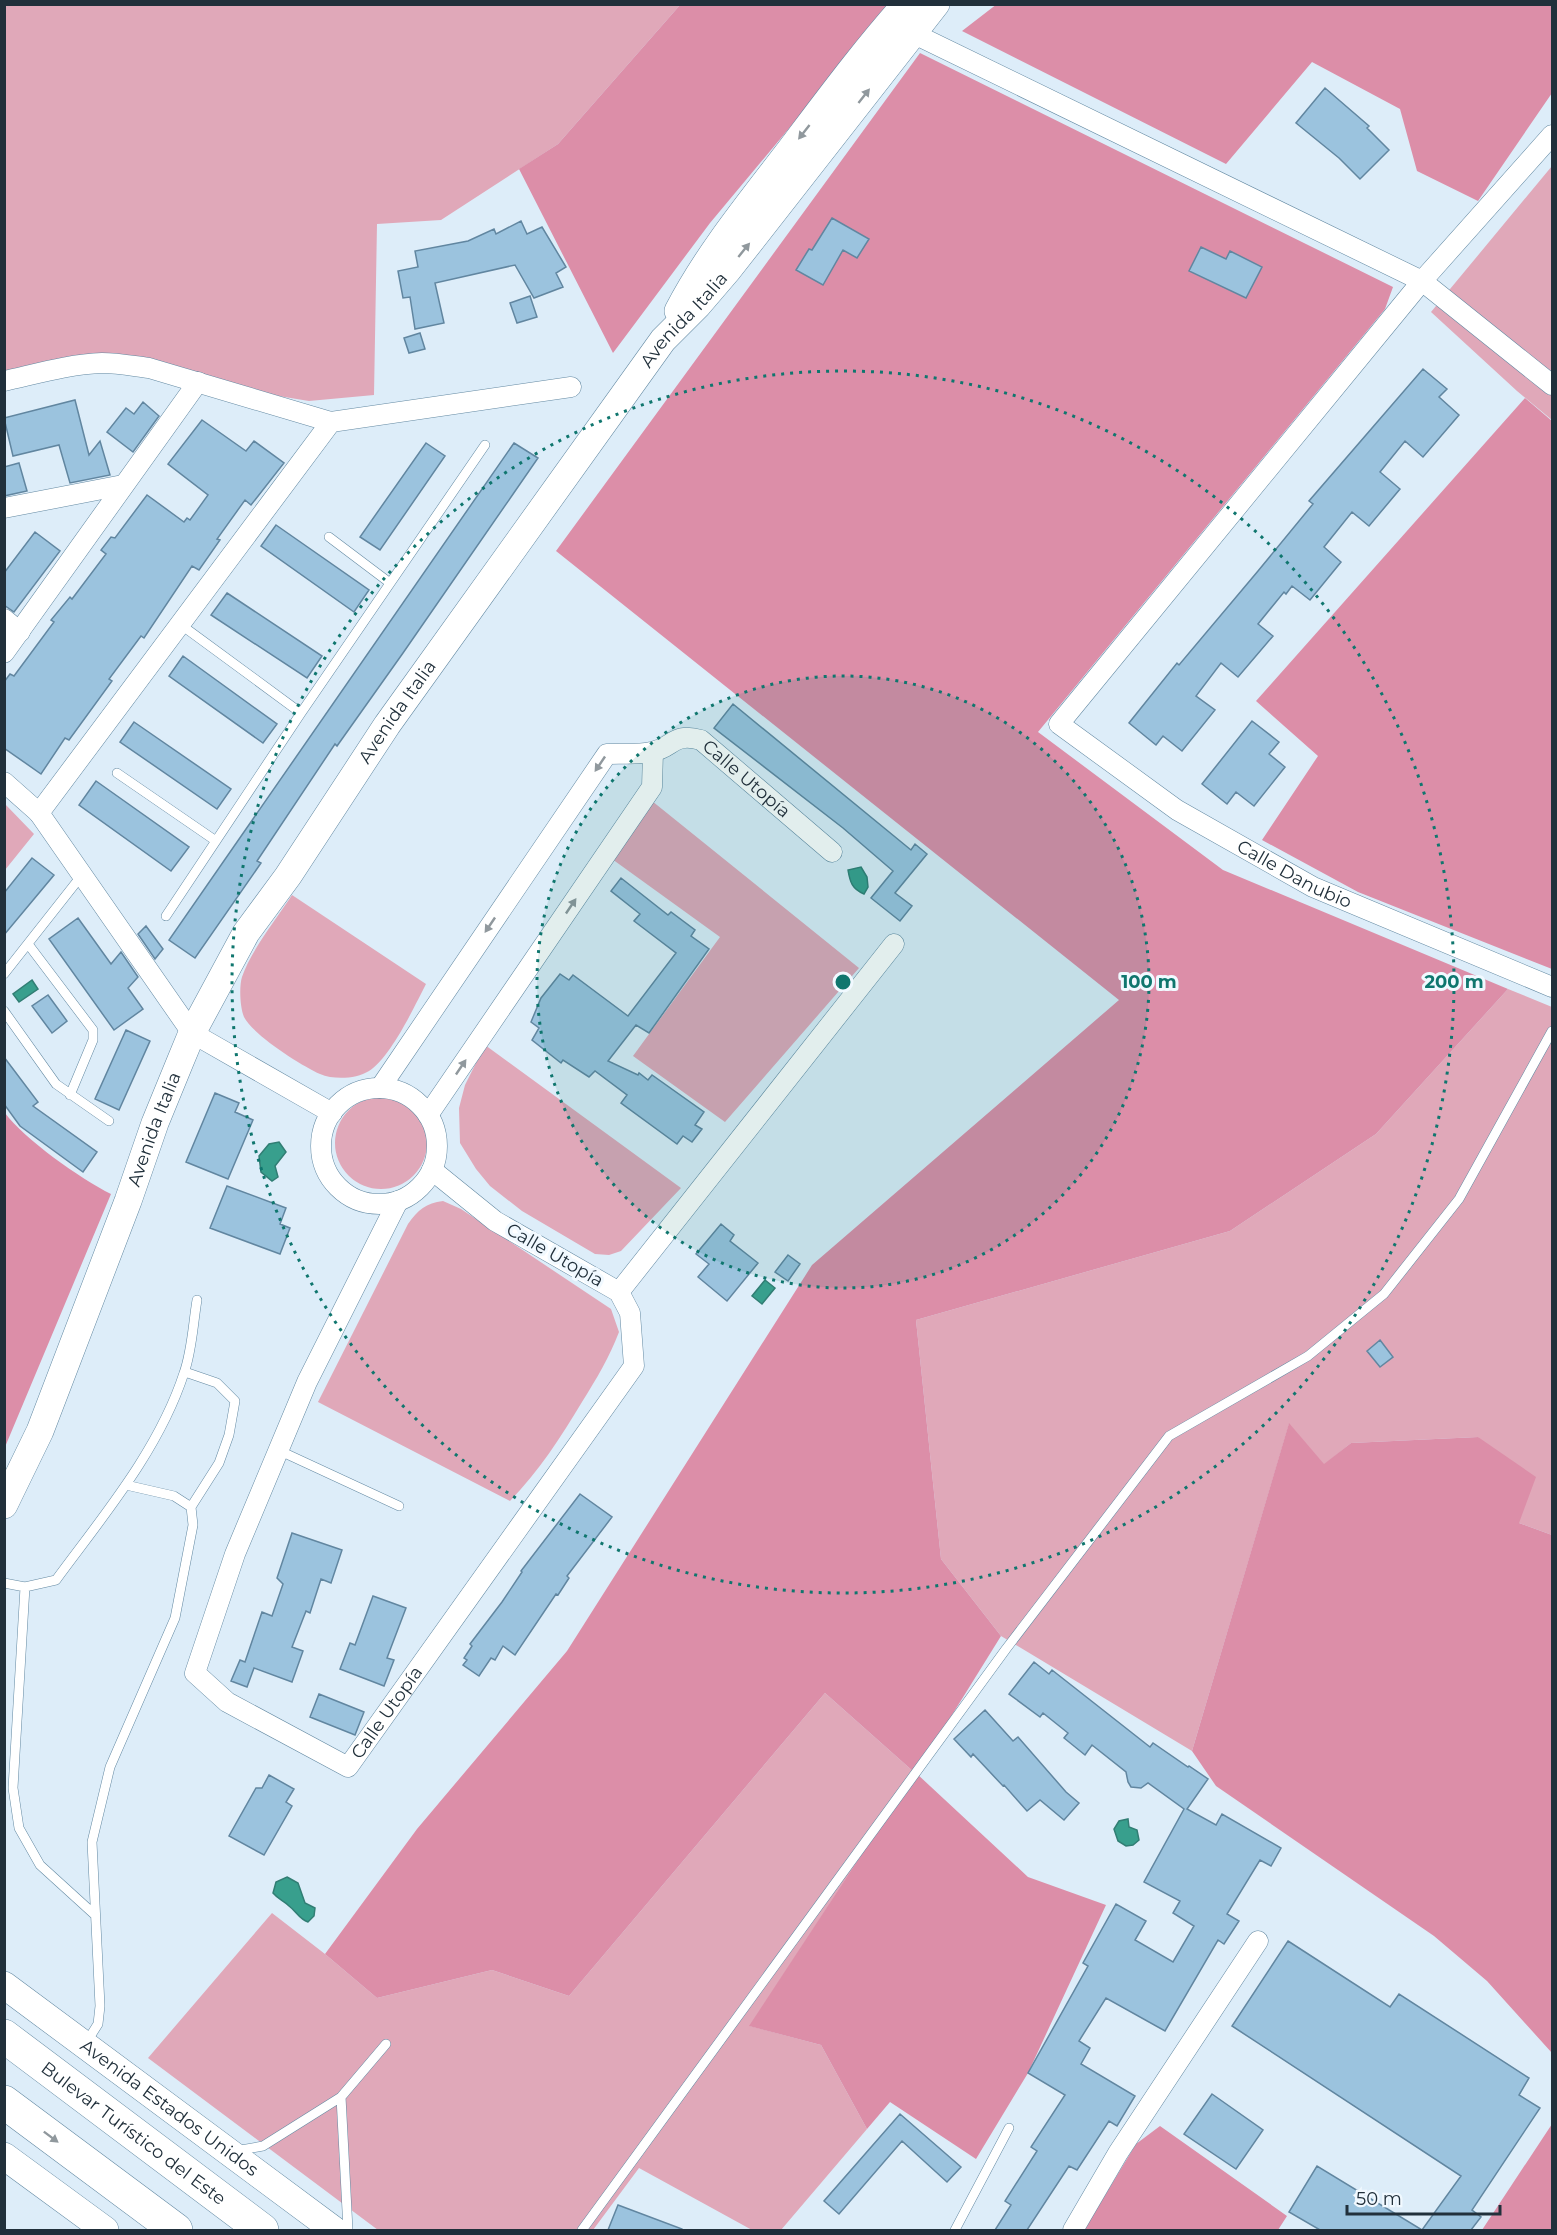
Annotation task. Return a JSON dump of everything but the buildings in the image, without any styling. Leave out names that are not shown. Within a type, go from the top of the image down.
[{"type":"highway","name":"Bulevar Turístico del Este","points":[[4,2036],[262,2230]]},
{"type":"highway","points":[[4,2102],[176,2230]]},
{"type":"street","points":[[903,20],[936,4]]},
{"type":"street","points":[[903,20],[1422,281],[1552,385]]},
{"type":"street","name":"Avenida Italia","points":[[4,1505],[40,1431],[155,1124],[192,1033],[246,933],[288,876],[394,715],[663,340],[698,274],[711,255],[903,20]]},
{"type":"street","points":[[1422,281],[1552,135]]},
{"type":"street","name":"Calle Danubio","points":[[1422,281],[1059,724],[1177,810],[1313,887],[1552,987]]},
{"type":"street","points":[[4,381],[101,363],[149,368],[330,422],[571,387]]},
{"type":"street","points":[[4,653],[12,626],[123,485],[198,382]]},
{"type":"street","points":[[39,813],[330,422]]},
{"type":"street","points":[[4,508],[123,485]]},
{"type":"street","name":"Calle Utopía","points":[[380,1088],[607,754],[653,752],[676,739],[688,737],[701,741],[832,852]]},
{"type":"street","points":[[428,1115],[652,787],[653,752]]},
{"type":"street","points":[[4,782],[39,813],[192,1033],[332,1113]]},
{"type":"street","points":[[619,1292],[894,944]]},
{"type":"street","points":[[380,1088],[392,1089],[409,1096],[423,1108],[434,1124],[437,1143],[436,1161],[428,1179],[415,1192],[398,1202],[380,1205],[360,1202],[343,1193],[329,1178],[321,1160],[320,1141],[325,1122],[337,1105],[353,1094],[380,1088]]},
{"type":"street","name":"Calle Utopía","points":[[398,1202],[307,1382],[235,1554],[195,1674],[227,1702],[348,1767],[634,1366],[630,1313],[619,1292],[495,1221],[432,1170]]},
{"type":"street","points":[[1073,2230],[1118,2153],[1258,1941]]},
{"type":"street","name":"Avenida Estados Unidos","points":[[4,1985],[334,2230]]},
{"type":"street","points":[[4,2156],[104,2230]]},
{"type":"lane","points":[[166,916],[301,713],[486,445]]},
{"type":"lane","points":[[329,537],[390,584]]},
{"type":"lane","points":[[180,624],[301,713]]},
{"type":"lane","points":[[117,773],[216,841]]},
{"type":"lane","points":[[4,974],[82,875]]},
{"type":"lane","points":[[28,944],[93,1030],[93,1040],[70,1095]]},
{"type":"lane","points":[[4,1011],[56,1084],[109,1121]]},
{"type":"lane","points":[[582,2230],[1006,1649],[1169,1436],[1308,1356],[1384,1294],[1459,1199],[1552,1031]]},
{"type":"lane","points":[[4,1583],[25,1587],[56,1580],[126,1485],[153,1444],[185,1372],[196,1300]]},
{"type":"lane","points":[[85,2045],[98,2024],[100,2006],[92,1842],[110,1767],[175,1618],[193,1525],[191,1507],[219,1463],[229,1435],[235,1401],[218,1383],[185,1372]]},
{"type":"lane","points":[[278,1450],[399,1506]]},
{"type":"lane","points":[[126,1485],[174,1496],[191,1507]]},
{"type":"lane","points":[[25,1587],[12,1788],[19,1828],[40,1865],[95,1915]]},
{"type":"lane","points":[[228,2152],[263,2145],[341,2097],[386,2044]]},
{"type":"lane","points":[[341,2097],[348,2230]]},
{"type":"lane","points":[[956,2230],[1009,2128]]},
{"type":"shaded area","points":[[997,4],[1552,5],[1552,93],[1478,201],[1417,171],[1400,109],[1312,62],[1226,164],[962,31]]},
{"type":"shaded area","points":[[5,5],[680,5],[558,144],[441,220],[377,224],[374,395],[309,401],[70,362],[5,375]]},
{"type":"shaded area","points":[[680,5],[892,5],[710,223],[613,353],[519,169],[558,144]]},
{"type":"shaded area","points":[[920,53],[1393,287],[1385,309],[1038,732],[1223,870],[1508,989],[1376,1134],[1230,1231],[916,1320],[941,1559],[1001,1636],[916,1773],[1028,1877],[1106,1905],[1028,2073],[976,2159],[890,2102],[867,2129],[821,2045],[749,2026],[915,1773],[825,1693],[569,1996],[492,1970],[377,1998],[325,1954],[417,1829],[567,1651],[812,1265],[1119,1000],[556,551]]},
{"type":"shaded area","points":[[1552,166],[1552,420],[1431,312]]},
{"type":"shaded area","points":[[1525,398],[1552,421],[1552,969],[1358,892],[1262,840],[1318,756],[1256,701]]},
{"type":"shaded area","points":[[652,801],[859,968],[725,1122],[633,1056],[720,937],[612,859]]},
{"type":"shaded area","points":[[5,804],[34,834],[5,870]]},
{"type":"shaded area","points":[[861,867],[867,877],[868,887],[864,894],[852,885],[848,870]]},
{"type":"shaded area","points":[[292,895],[426,984],[386,1055],[364,1074],[345,1078],[320,1074],[267,1041],[244,1017],[240,991],[246,967],[257,946]]},
{"type":"shaded area","points":[[32,980],[38,989],[19,1002],[13,994]]},
{"type":"shaded area","points":[[1508,989],[1552,1007],[1552,1535],[1519,1523],[1478,1437],[1351,1443],[1324,1465],[1289,1424],[1192,1751],[1001,1636],[941,1559],[916,1320],[1230,1231],[1376,1134]]},
{"type":"shaded area","points":[[485,1045],[681,1188],[621,1251],[609,1255],[595,1254],[522,1211],[490,1186],[476,1169],[460,1143],[459,1108],[465,1085]]},
{"type":"shaded area","points":[[381,1097],[398,1101],[413,1111],[423,1126],[427,1143],[423,1160],[413,1175],[398,1185],[381,1189],[364,1185],[349,1175],[339,1160],[335,1143],[339,1126],[349,1111],[364,1101]]},
{"type":"shaded area","points":[[5,1113],[25,1135],[54,1158],[111,1194],[5,1447]]},
{"type":"shaded area","points":[[279,1142],[286,1152],[275,1166],[278,1177],[272,1181],[261,1172],[259,1156],[269,1144]]},
{"type":"shaded area","points":[[443,1201],[461,1209],[611,1309],[619,1332],[602,1368],[566,1428],[540,1466],[510,1501],[318,1402],[408,1224],[423,1208]]},
{"type":"shaded area","points":[[765,1280],[775,1288],[762,1304],[752,1296]]},
{"type":"shaded area","points":[[1289,1423],[1324,1464],[1351,1443],[1478,1437],[1536,1477],[1519,1523],[1552,1535],[1552,2053],[1487,1981],[1434,1936],[1216,1786],[1192,1751]]},
{"type":"shaded area","points":[[825,1693],[915,1773],[750,2026],[821,2045],[867,2129],[781,2230],[752,2230],[639,2168],[593,2230],[378,2230],[148,2058],[272,1913],[377,1998],[492,1970],[569,1996]]},
{"type":"shaded area","points":[[1128,1819],[1129,1827],[1137,1830],[1139,1840],[1133,1845],[1126,1846],[1118,1841],[1114,1829],[1119,1821]]},
{"type":"shaded area","points":[[287,1877],[298,1883],[305,1903],[315,1908],[314,1916],[308,1922],[273,1893],[276,1882]]},
{"type":"shaded area","points":[[1552,2124],[1552,2230],[1482,2230]]},
{"type":"shaded area","points":[[1160,2126],[1287,2216],[1278,2230],[1084,2230],[1136,2144]]}]
